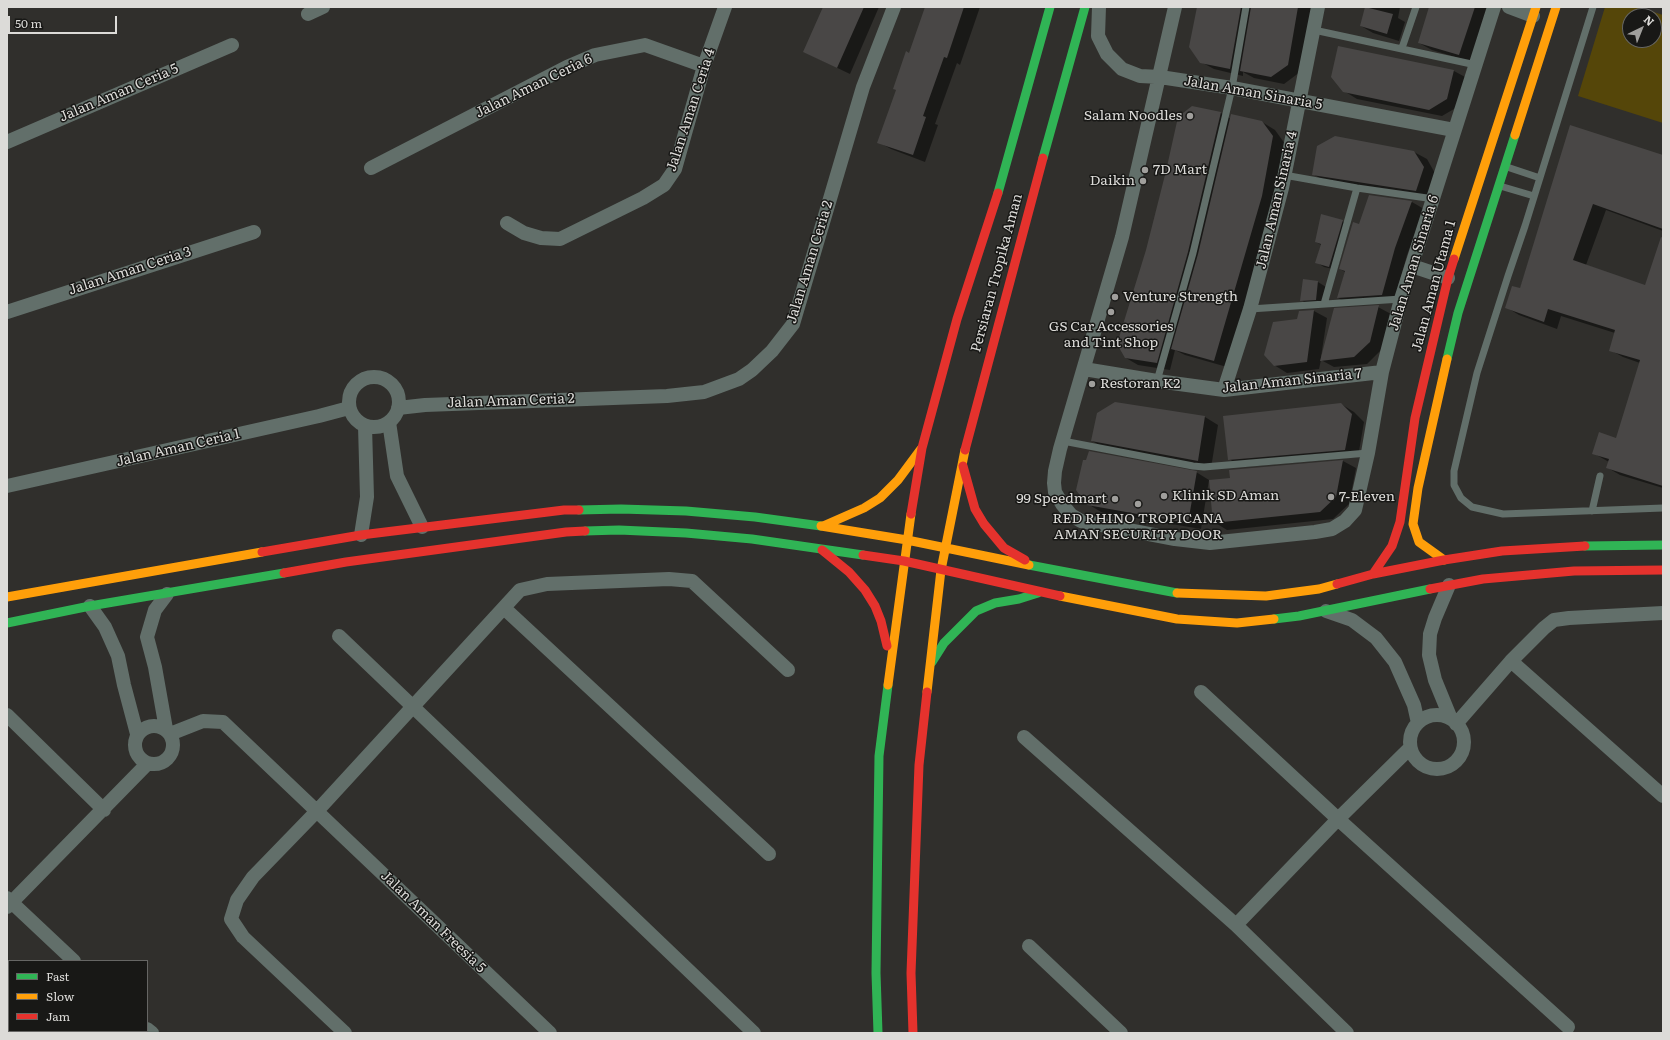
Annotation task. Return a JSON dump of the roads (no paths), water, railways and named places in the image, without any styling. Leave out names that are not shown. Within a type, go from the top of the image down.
[{"type":"street","points":[[308,14],[323,7]]},
{"type":"street","name":"Jalan Aman Ceria 4","points":[[507,223],[524,233],[541,238],[560,239],[642,198],[664,185],[675,169],[704,66],[725,7]]},
{"type":"street","name":"Jalan Aman Ceria 2","points":[[398,408],[425,405],[667,396],[704,392],[739,379],[752,370],[772,351],[793,324],[863,87],[894,7]]},
{"type":"street","name":"Persiaran Tropika Aman","points":[[878,1033],[876,973],[879,756],[906,540],[922,448],[957,318],[992,215],[1050,7]]},
{"type":"street","name":"Persiaran Tropika Aman","points":[[913,1033],[911,973],[920,765],[941,570],[962,462],[1022,231],[1085,7]]},
{"type":"street","name":"Jalan Aman Sinaria 5","points":[[1099,7],[1098,36],[1107,54],[1122,69],[1140,76],[1160,77],[1232,88],[1454,130]]},
{"type":"street","points":[[1061,445],[1122,237],[1175,7]]},
{"type":"street","name":"Jalan Aman Sinaria 4","points":[[1224,390],[1250,309],[1284,176],[1318,7]]},
{"type":"street","name":"Jalan Aman Sinaria 6","points":[[1061,445],[1055,471],[1055,492],[1071,515],[1081,521],[1175,539],[1210,543],[1315,532],[1332,529],[1346,521],[1355,510],[1368,453],[1382,372],[1401,299],[1494,7]]},
{"type":"street","points":[[1509,7],[1534,11]]},
{"type":"street","points":[[1444,560],[1419,542],[1413,524],[1418,488],[1458,313],[1556,7]]},
{"type":"street","name":"Jalan Aman Utama 1","points":[[1373,574],[1392,546],[1400,522],[1415,418],[1448,278],[1534,11]]},
{"type":"street","name":"Jalan Aman Ceria 6","points":[[371,168],[567,67],[595,55],[645,44],[704,66]]},
{"type":"street","name":"Jalan Aman Ceria 5","points":[[7,142],[232,45]]},
{"type":"street","name":"Jalan Aman Ceria 3","points":[[7,312],[254,232]]},
{"type":"street","points":[[1448,278],[1464,267],[1474,263]]},
{"type":"street","points":[[1412,266],[1448,278]]},
{"type":"street","points":[[1448,278],[1458,313]]},
{"type":"street","name":"Jalan Aman Sinaria 7","points":[[1084,369],[1224,390],[1382,372]]},
{"type":"street","points":[[370,378],[386,380],[397,392],[399,400],[395,416],[382,426],[373,428],[365,426],[352,416],[350,408],[351,392],[362,380],[370,378]]},
{"type":"street","name":"Jalan Aman Ceria 1","points":[[7,486],[350,408]]},
{"type":"street","points":[[389,422],[397,476],[422,527]]},
{"type":"street","points":[[361,535],[367,497],[365,426]]},
{"type":"street","points":[[823,526],[864,508],[880,498],[898,480],[922,448]]},
{"type":"street","points":[[962,462],[975,510],[984,524],[1004,548],[1042,568]]},
{"type":"street","points":[[7,597],[361,535],[564,510],[621,509],[686,511],[755,517],[823,526],[906,540],[1042,568],[1178,593],[1216,595],[1266,596],[1300,592],[1319,589],[1373,574],[1444,560],[1502,551],[1575,546],[1663,545]]},
{"type":"street","points":[[7,623],[90,606],[168,594],[346,562],[566,532],[619,530],[686,533],[752,539],[904,561],[1086,602],[1177,619],[1237,623],[1299,616],[1483,579],[1574,571],[1663,570]]},
{"type":"street","points":[[820,549],[854,576],[875,606],[886,640],[890,666]]},
{"type":"street","points":[[345,1033],[243,937],[231,919],[237,900],[253,877],[317,811],[520,590],[547,584],[669,579],[692,581],[788,670]]},
{"type":"street","points":[[1449,585],[1440,602],[1432,629],[1430,655],[1435,680],[1454,722],[1463,736],[1464,743],[1460,757],[1450,766],[1443,769],[1429,768],[1417,761],[1410,748],[1410,734],[1418,723],[1430,716],[1437,715],[1454,722]]},
{"type":"street","points":[[932,662],[944,643],[976,610],[995,603],[1019,599],[1042,592]]},
{"type":"street","points":[[90,606],[105,627],[118,656],[137,734],[134,745],[138,756],[148,763],[160,763],[170,756],[174,745],[168,731],[156,667],[147,637],[155,610],[168,594]]},
{"type":"street","points":[[504,608],[769,854]]},
{"type":"street","points":[[1325,610],[1352,620],[1376,638],[1395,662],[1414,705],[1418,723]]},
{"type":"street","points":[[1454,722],[1511,661],[1554,620],[1663,613]]},
{"type":"street","points":[[339,636],[754,1033]]},
{"type":"street","points":[[1511,661],[1663,796]]},
{"type":"street","points":[[1201,692],[1338,819],[1568,1027]]},
{"type":"street","points":[[7,715],[104,810]]},
{"type":"street","name":"Jalan Aman Freesia 5","points":[[168,731],[204,721],[224,722],[550,1033]]},
{"type":"street","points":[[137,734],[147,726],[154,725],[168,731]]},
{"type":"street","points":[[1024,737],[1236,925],[1347,1033]]},
{"type":"street","points":[[1236,925],[1338,819],[1410,748]]},
{"type":"street","points":[[73,960],[8,903],[104,810],[148,763]]},
{"type":"street","points":[[1029,946],[1121,1033]]},
{"type":"lane","points":[[1157,381],[1193,253],[1232,88],[1246,7]]},
{"type":"lane","points":[[1402,48],[1416,7]]},
{"type":"lane","points":[[1593,7],[1477,374],[1454,471],[1454,485],[1461,498],[1472,506],[1503,514],[1663,508]]},
{"type":"lane","points":[[1314,30],[1476,65]]},
{"type":"lane","points":[[1504,167],[1540,178]]},
{"type":"lane","points":[[1284,176],[1434,199]]},
{"type":"lane","points":[[1499,185],[1534,196]]},
{"type":"lane","points":[[1324,304],[1357,188]]},
{"type":"lane","points":[[1250,309],[1401,299]]},
{"type":"lane","points":[[1061,445],[1204,467],[1368,453]]},
{"type":"lane","points":[[1592,511],[1600,476]]},
{"type":"place","name":"Salam Noodles","points":[[1190,116]]},
{"type":"place","name":"7D Mart","points":[[1145,170]]},
{"type":"place","name":"Daikin","points":[[1143,181]]},
{"type":"place","name":"Venture Strength","points":[[1115,297]]},
{"type":"place","name":"GS Car Accessories and Tint Shop","points":[[1111,312]]},
{"type":"place","name":"Restoran K2","points":[[1092,384]]},
{"type":"place","name":"Klinik SD Aman","points":[[1164,496]]},
{"type":"place","name":"7-Eleven","points":[[1331,497]]},
{"type":"place","name":"99 Speedmart","points":[[1115,499]]},
{"type":"place","name":"RED RHINO TROPICANA AMAN SECURITY DOOR","points":[[1138,504]]}]
